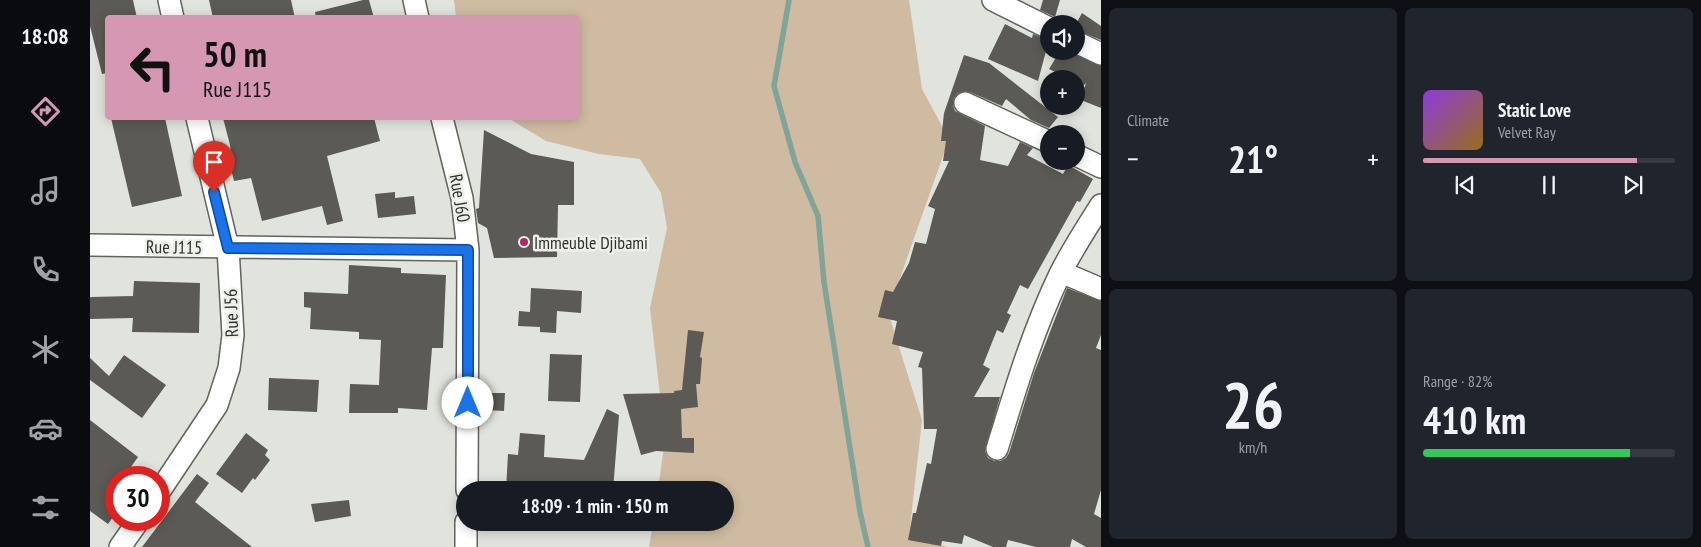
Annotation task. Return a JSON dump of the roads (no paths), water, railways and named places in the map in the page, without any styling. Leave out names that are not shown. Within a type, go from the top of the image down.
[{"type":"street","points":[[169,0],[172,15]]},
{"type":"street","points":[[414,0],[417,15]]},
{"type":"street","points":[[993,0],[1040,24]]},
{"type":"street","points":[[1085,46],[1101,54]]},
{"type":"street","points":[[965,103],[1040,138]]},
{"type":"street","name":"Rue J56","points":[[170,476],[217,405],[230,368],[233,335],[228,248],[197,120]]},
{"type":"street","name":"Rue J60","points":[[442,120],[462,198],[468,250],[467,481]]},
{"type":"street","points":[[1085,159],[1101,167]]},
{"type":"street","points":[[997,449],[1021,371],[1042,312],[1061,272],[1101,205]]},
{"type":"street","name":"Rue J115","points":[[90,245],[468,250]]},
{"type":"street","points":[[1061,272],[1101,289]]},
{"type":"street","points":[[120,547],[131,531]]},
{"type":"street","points":[[466,531],[466,547]]},
{"type":"waterway","points":[[789,0],[774,86],[795,162],[818,216],[824,282],[860,512],[868,547]]},
{"type":"place","name":"Immeuble Djibami","points":[[524,242]]}]
